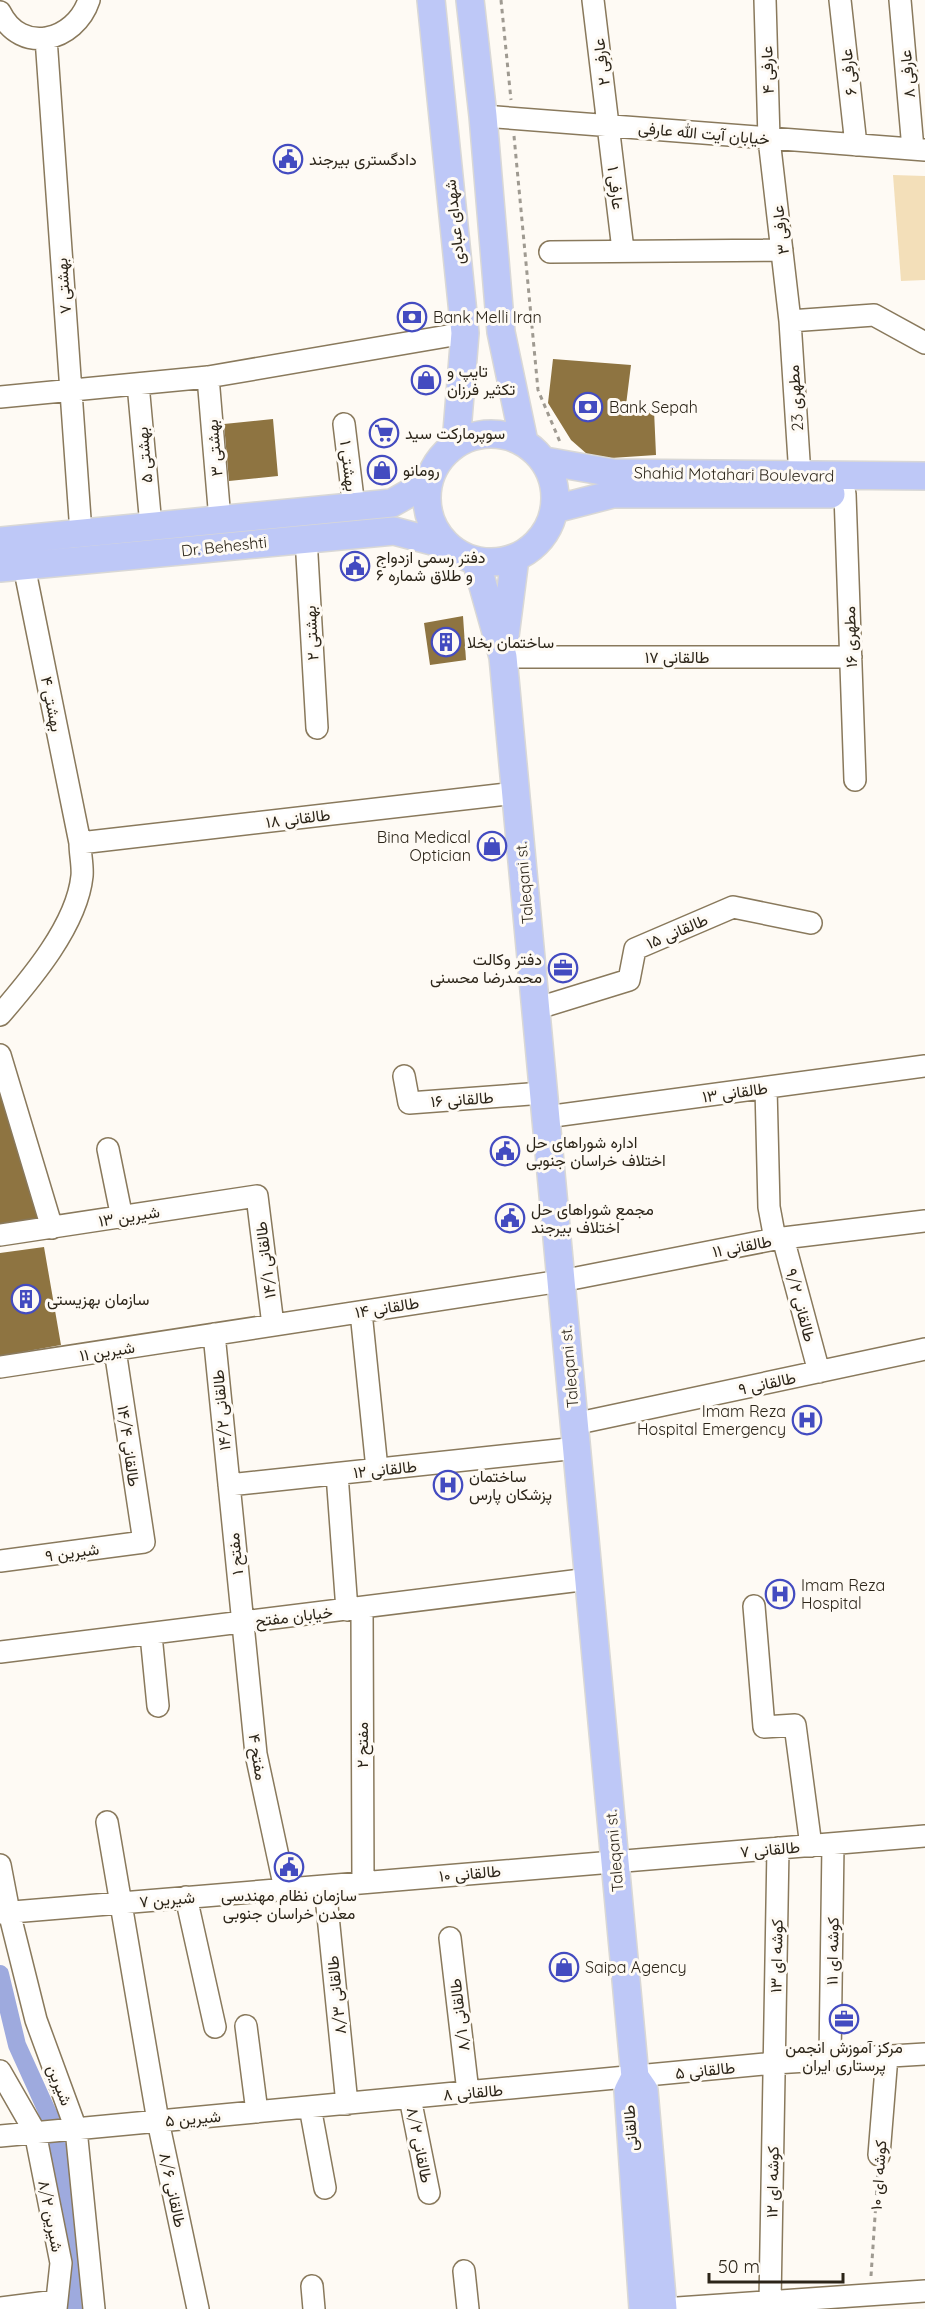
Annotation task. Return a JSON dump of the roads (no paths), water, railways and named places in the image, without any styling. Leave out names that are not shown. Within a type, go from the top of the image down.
[{"type":"main road","name":"شهدای عبادی","points":[[431,0],[465,333],[456,444]]},
{"type":"main road","points":[[470,0],[483,116],[501,332],[524,442]]},
{"type":"main road","points":[[465,333],[471,345],[482,349],[493,346],[501,332]]},
{"type":"main road","points":[[490,433],[507,435],[524,442],[557,464],[552,476],[556,492],[555,509],[550,525],[542,539],[530,550],[515,558],[496,563],[476,561],[460,555],[447,545],[436,531],[429,516],[426,499],[429,482],[439,460],[456,444],[472,436],[490,433]]},
{"type":"main road","name":"Shahid Motahari Boulevard","points":[[557,464],[613,473],[925,476]]},
{"type":"main road","name":"Dr. Beheshti","points":[[0,541],[392,503],[429,482]]},
{"type":"main road","name":"Shahid Motahari Boulevard","points":[[555,509],[613,494],[925,494]]},
{"type":"main road","name":"Dr. Beheshti","points":[[12,567],[394,531],[447,545]]},
{"type":"main road","points":[[503,657],[515,558]]},
{"type":"main road","points":[[476,561],[503,657]]},
{"type":"main road","name":"Taleqani st.","points":[[503,657],[635,2077]]},
{"type":"main road","name":"طالقانی","points":[[643,2309],[628,2091],[635,2077],[644,2090],[663,2309]]},
{"type":"street","points":[[0,12],[11,27],[21,34],[33,38],[46,38],[58,36],[79,22],[89,0]]},
{"type":"street","name":"عارفی ۲","points":[[593,0],[608,125]]},
{"type":"street","name":"عارفی ۴","points":[[765,0],[769,139]]},
{"type":"street","name":"عارفی ۶","points":[[840,0],[856,145]]},
{"type":"street","name":"عارفی ۸","points":[[900,0],[919,149]]},
{"type":"street","name":"بهشتی ۷","points":[[46,38],[81,533]]},
{"type":"street","name":"خیابان آیت الله عارفی","points":[[483,116],[919,149]]},
{"type":"street","name":"عارفی ۱","points":[[608,125],[623,250]]},
{"type":"street","name":"عارفی ۳","points":[[769,139],[790,321]]},
{"type":"street","points":[[550,252],[782,250]]},
{"type":"street","points":[[790,321],[874,315],[925,343]]},
{"type":"street","name":"مطهری 23","points":[[790,321],[800,476]]},
{"type":"street","points":[[0,397],[208,377],[465,333]]},
{"type":"street","name":"بهشتی ۳","points":[[208,377],[220,520]]},
{"type":"street","name":"بهشتی ۵","points":[[138,384],[151,526]]},
{"type":"street","name":"بهشتی ۱","points":[[344,424],[354,507]]},
{"type":"street","name":"مطهری ۱۶","points":[[845,494],[855,780]]},
{"type":"street","name":"بهشتی ۲","points":[[306,538],[316,729]]},
{"type":"street","name":"بهشتی ۴","points":[[0,1015],[38,970],[71,915],[82,876],[80,843],[12,567]]},
{"type":"street","name":"طالقانی ۱۷","points":[[503,657],[850,657]]},
{"type":"street","name":"طالقانی ۱۸","points":[[80,843],[515,793]]},
{"type":"street","name":"طالقانی ۱۵","points":[[535,1009],[629,980],[635,949],[733,907],[811,924]]},
{"type":"street","points":[[0,1055],[52,1228]]},
{"type":"street","name":"طالقانی ۱۳","points":[[544,1105],[766,1088],[925,1066]]},
{"type":"street","name":"طالقانی ۱۶","points":[[404,1076],[409,1103],[544,1105]]},
{"type":"street","name":"طالقانی ۹/۲","points":[[766,1088],[769,1207],[819,1372]]},
{"type":"street","points":[[108,1149],[122,1218]]},
{"type":"street","name":"شیرین ۱۳","points":[[0,1235],[257,1196]]},
{"type":"street","name":"طالقانی ۱۴/۱","points":[[257,1196],[273,1325]]},
{"type":"street","name":"طالقانی ۱۱","points":[[561,1281],[779,1239],[925,1221]]},
{"type":"street","name":"طالقانی ۱۴","points":[[214,1334],[561,1281]]},
{"type":"street","points":[[361,1311],[377,1469]]},
{"type":"street","name":"شیرین ۱۱","points":[[0,1367],[214,1334]]},
{"type":"street","name":"طالقانی ۱۴/۲","points":[[214,1334],[228,1485]]},
{"type":"street","name":"طالقانی ۹","points":[[575,1436],[819,1372],[925,1349]]},
{"type":"street","name":"طالقانی ۱۴/۴","points":[[115,1350],[144,1542]]},
{"type":"street","name":"طالقانی ۱۲","points":[[228,1485],[377,1469],[575,1436]]},
{"type":"street","name":"مفتح ۲","points":[[337,1474],[354,1609],[363,1882]]},
{"type":"street","name":"مفتح ۱","points":[[228,1485],[242,1623]]},
{"type":"street","name":"شیرین ۹","points":[[0,1561],[144,1542]]},
{"type":"street","name":"خیابان مفتح","points":[[0,1652],[589,1579]]},
{"type":"street","points":[[754,1606],[764,1727],[795,1725],[812,1846]]},
{"type":"street","name":"مفتح ۴","points":[[242,1623],[256,1754],[285,1889]]},
{"type":"street","points":[[151,1635],[158,1706]]},
{"type":"street","name":"طالقانی ۸/۶","points":[[107,1822],[158,2121],[198,2309]]},
{"type":"street","name":"طالقانی ۷","points":[[615,1861],[925,1836]]},
{"type":"street","name":"کوشه ای ۱۱","points":[[830,2059],[834,1844]]},
{"type":"street","name":"کوشه ای ۱۳","points":[[774,2063],[777,1848]]},
{"type":"street","name":"طالقانی ۱۰","points":[[325,1886],[615,1861]]},
{"type":"street","name":"شیرین","points":[[0,1865],[4,1912],[36,2020],[76,2129],[94,2309]]},
{"type":"street","name":"شیرین ۷","points":[[4,1912],[325,1886]]},
{"type":"street","name":"طالقانی ۸/۳","points":[[325,1886],[347,2103]]},
{"type":"street","points":[[186,1898],[215,2027]]},
{"type":"street","name":"طالقانی ۸/۱","points":[[450,1938],[468,2092]]},
{"type":"street","points":[[246,2026],[257,2112]]},
{"type":"street","name":"طالقانی ۵","points":[[635,2077],[774,2063],[925,2054]]},
{"type":"street","name":"کوشه ای ۱۰","points":[[879,2155],[887,2056]]},
{"type":"street","name":"کوشه ای ۱۲","points":[[770,2302],[774,2063]]},
{"type":"street","name":"شیرین ۸/۲","points":[[0,2071],[35,2132],[60,2263],[56,2305]]},
{"type":"street","name":"طالقانی ۸","points":[[310,2107],[635,2077]]},
{"type":"street","name":"طالقانی ۸/۲","points":[[410,2098],[429,2193]]},
{"type":"street","points":[[310,2107],[325,2188]]},
{"type":"street","name":"شیرین ۵","points":[[0,2136],[310,2107]]},
{"type":"street","points":[[464,2271],[468,2309]]},
{"type":"street","points":[[312,2286],[314,2309]]},
{"type":"street","points":[[663,2309],[770,2302],[869,2302],[925,2291]]},
{"type":"street","points":[[0,2308],[56,2305]]},
{"type":"waterway","points":[[0,1974],[17,2045],[51,2120],[66,2184],[73,2309]]},
{"type":"place","name":"دادگستری بیرجند","points":[[288,159]]},
{"type":"place","name":"Bank Melli Iran","points":[[412,317]]},
{"type":"place","name":"تایپ و تکثیر فرزان","points":[[426,380]]},
{"type":"place","name":"Bank Sepah","points":[[588,407]]},
{"type":"place","name":"سوپرمارکت سید","points":[[384,433]]},
{"type":"place","name":"رومانو","points":[[382,470]]},
{"type":"place","name":"دفتر رسمی ازدواج و طلاق شماره ۶","points":[[355,566]]},
{"type":"place","name":"ساختمان بخلا","points":[[446,642]]},
{"type":"place","name":"Bina Medical Optician","points":[[492,846]]},
{"type":"place","name":"دفتر وکالت محمدرضا محسنی","points":[[563,968]]},
{"type":"place","name":"اداره شوراهای حل اختلاف خراسان جنوبی","points":[[505,1151]]},
{"type":"place","name":"مجمع شوراهای حل اختلاف بیرجند","points":[[510,1218]]},
{"type":"place","name":"سازمان بهزیستی","points":[[26,1299]]},
{"type":"place","name":"Imam Reza Hospital Emergency","points":[[807,1420]]},
{"type":"place","name":"ساختمان پزشکان پارس","points":[[448,1485]]},
{"type":"place","name":"Imam Reza Hospital","points":[[780,1594]]},
{"type":"place","name":"سازمان نظام مهندسی معدن خراسان جنوبی","points":[[289,1867]]},
{"type":"place","name":"Saipa Agency","points":[[564,1967]]},
{"type":"place","name":"مرکز آموزش انجمن پرستاری ایران","points":[[844,2019]]}]
